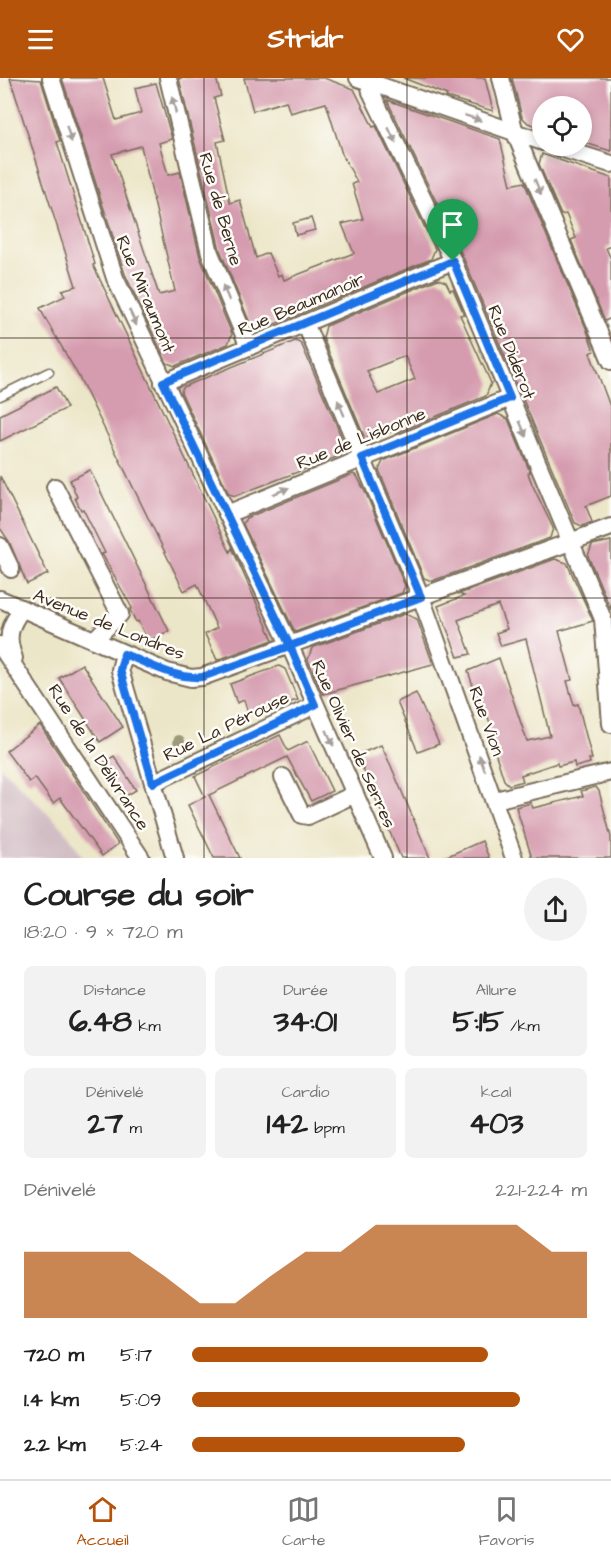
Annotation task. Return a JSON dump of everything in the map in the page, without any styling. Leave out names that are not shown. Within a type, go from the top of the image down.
[{"type":"street","name":"Rue Miraumont","points":[[51,78],[115,278],[290,646]]},
{"type":"street","name":"Rue de Berne","points":[[168,78],[210,253],[249,346]]},
{"type":"street","points":[[501,78],[515,133],[611,361]]},
{"type":"street","points":[[364,80],[532,138]]},
{"type":"street","name":"Rue Diderot","points":[[364,80],[453,261],[603,619],[611,724]]},
{"type":"street","points":[[586,156],[611,164]]},
{"type":"street","name":"Rue Beaumanoir","points":[[163,382],[453,261]]},
{"type":"street","name":"Rue Vion","points":[[305,323],[421,597],[514,858]]},
{"type":"street","name":"Rue de Lisbonne","points":[[227,514],[510,398]]},
{"type":"street","points":[[55,487],[120,614],[94,640]]},
{"type":"street","name":"Avenue de Londres","points":[[0,599],[167,672],[192,678],[202,677],[611,527]]},
{"type":"street","points":[[0,546],[11,570]]},
{"type":"street","name":"Rue de la Délivrance","points":[[22,609],[9,629],[9,643],[23,678]]},
{"type":"street","name":"Rue de la Délivrance","points":[[0,645],[141,858]]},
{"type":"street","name":"Rue Olivier de Serres","points":[[290,646],[382,858]]},
{"type":"street","points":[[124,654],[120,670],[175,858]]},
{"type":"street","name":"Rue La Pérouse","points":[[153,783],[315,705]]},
{"type":"street","points":[[495,800],[611,772]]},
{"type":"street","points":[[283,777],[302,815],[308,816],[355,794]]},
{"type":"lane","points":[[0,396],[49,372]]},
{"type":"shaded area","points":[[0,767],[64,829],[84,858],[0,858]]},
{"type":"building","points":[[10,78],[41,80],[60,141],[57,142],[95,264],[93,265],[230,552],[232,548],[273,640],[217,660],[205,634],[217,628],[197,584],[184,591],[79,377],[40,308],[65,296],[62,290],[76,286]]},
{"type":"building","points":[[62,78],[103,78],[116,120],[141,113],[135,88],[156,83],[172,139],[159,143],[168,175],[180,172],[200,257],[232,334],[228,344],[175,366],[167,363],[125,274]],"holes":[[[141,146],[175,291],[159,295],[112,154]]]},
{"type":"building","points":[[179,78],[216,78],[221,96],[214,98],[225,140],[217,142],[230,203],[240,200],[256,258],[268,253],[278,276],[282,274],[284,280],[354,253],[342,224],[363,219],[352,184],[357,182],[342,154],[326,103],[290,113],[286,101],[253,111],[244,78],[324,78],[354,89],[373,127],[376,126],[435,249],[431,259],[258,331],[252,328],[220,250]]},
{"type":"building","points":[[403,78],[485,78],[493,111],[446,97],[447,95]]},
{"type":"building","points":[[512,78],[611,78],[611,151],[592,145],[592,96],[532,96],[532,124],[522,117]]},
{"type":"building","points":[[387,100],[500,139],[511,185],[524,182],[586,328],[594,351],[590,353],[611,409],[611,496],[586,506],[592,522],[582,526],[575,523],[463,257]]},
{"type":"building","points":[[541,156],[548,156],[611,178],[611,246],[606,248],[611,259],[611,318],[605,321],[571,240],[576,238],[566,214],[561,215],[539,164]]},
{"type":"building","points":[[311,218],[315,230],[296,235],[293,223]]},
{"type":"building","points":[[438,279],[446,282],[450,290],[453,289],[464,314],[460,315],[491,383],[486,396],[396,433],[398,429],[373,439],[364,436],[323,338],[326,326]],"holes":[[[405,356],[415,379],[378,394],[367,371]]]},
{"type":"building","points":[[295,341],[301,343],[336,424],[345,447],[342,455],[235,496],[229,494],[181,392],[183,387]]},
{"type":"building","points":[[56,387],[67,408],[0,441],[0,415]]},
{"type":"building","points":[[498,414],[508,419],[530,472],[528,473],[532,484],[553,528],[550,538],[432,581],[424,578],[379,470],[383,461]]},
{"type":"building","points":[[90,470],[169,631],[148,641],[102,554],[105,553],[83,509],[81,510],[75,498],[77,497],[70,480]]},
{"type":"building","points":[[353,474],[357,476],[367,496],[405,586],[402,593],[295,632],[243,524],[246,518]]},
{"type":"building","points":[[0,476],[48,574],[27,584],[9,541],[0,528]]},
{"type":"building","points":[[611,541],[611,610],[588,556],[592,545]]},
{"type":"building","points":[[555,559],[567,563],[593,621],[559,631],[572,680],[567,681],[574,705],[578,704],[592,759],[589,759],[590,763],[575,767],[574,762],[558,766],[557,763],[521,775],[523,781],[509,785],[504,780],[487,727],[491,726],[483,702],[479,704],[468,671],[499,658],[527,741],[550,736],[526,639],[501,646],[496,633],[507,629],[498,605],[458,620],[471,654],[458,657],[438,606],[464,596],[459,594]]},
{"type":"building","points":[[405,614],[417,619],[433,664],[323,694],[308,660],[312,648]]},
{"type":"building","points":[[82,664],[123,727],[100,742],[59,678]]},
{"type":"building","points":[[279,666],[285,669],[298,700],[248,713],[244,700],[237,703],[230,684]]},
{"type":"building","points":[[416,693],[439,744],[418,752],[397,702]]},
{"type":"building","points":[[40,725],[118,844],[102,856],[60,798],[53,803],[35,778],[29,782],[6,751]]},
{"type":"building","points":[[280,735],[288,751],[308,741],[332,791],[311,801],[287,757],[209,795],[240,858],[214,858],[188,805],[205,797],[195,776]]},
{"type":"building","points":[[381,745],[430,858],[401,858],[357,755]]},
{"type":"building","points":[[114,756],[136,790],[124,797],[103,763]]},
{"type":"building","points":[[596,787],[611,837],[611,858],[532,858],[516,807],[531,803],[533,808],[583,796],[581,791]]},
{"type":"building","points":[[482,841],[489,858],[443,858]]},
{"type":"route","points":[[453,261],[163,382],[290,646],[213,675],[192,678],[167,672],[124,654],[120,670],[153,783],[315,705],[290,646],[421,597],[362,458],[510,398],[453,261]]}]
